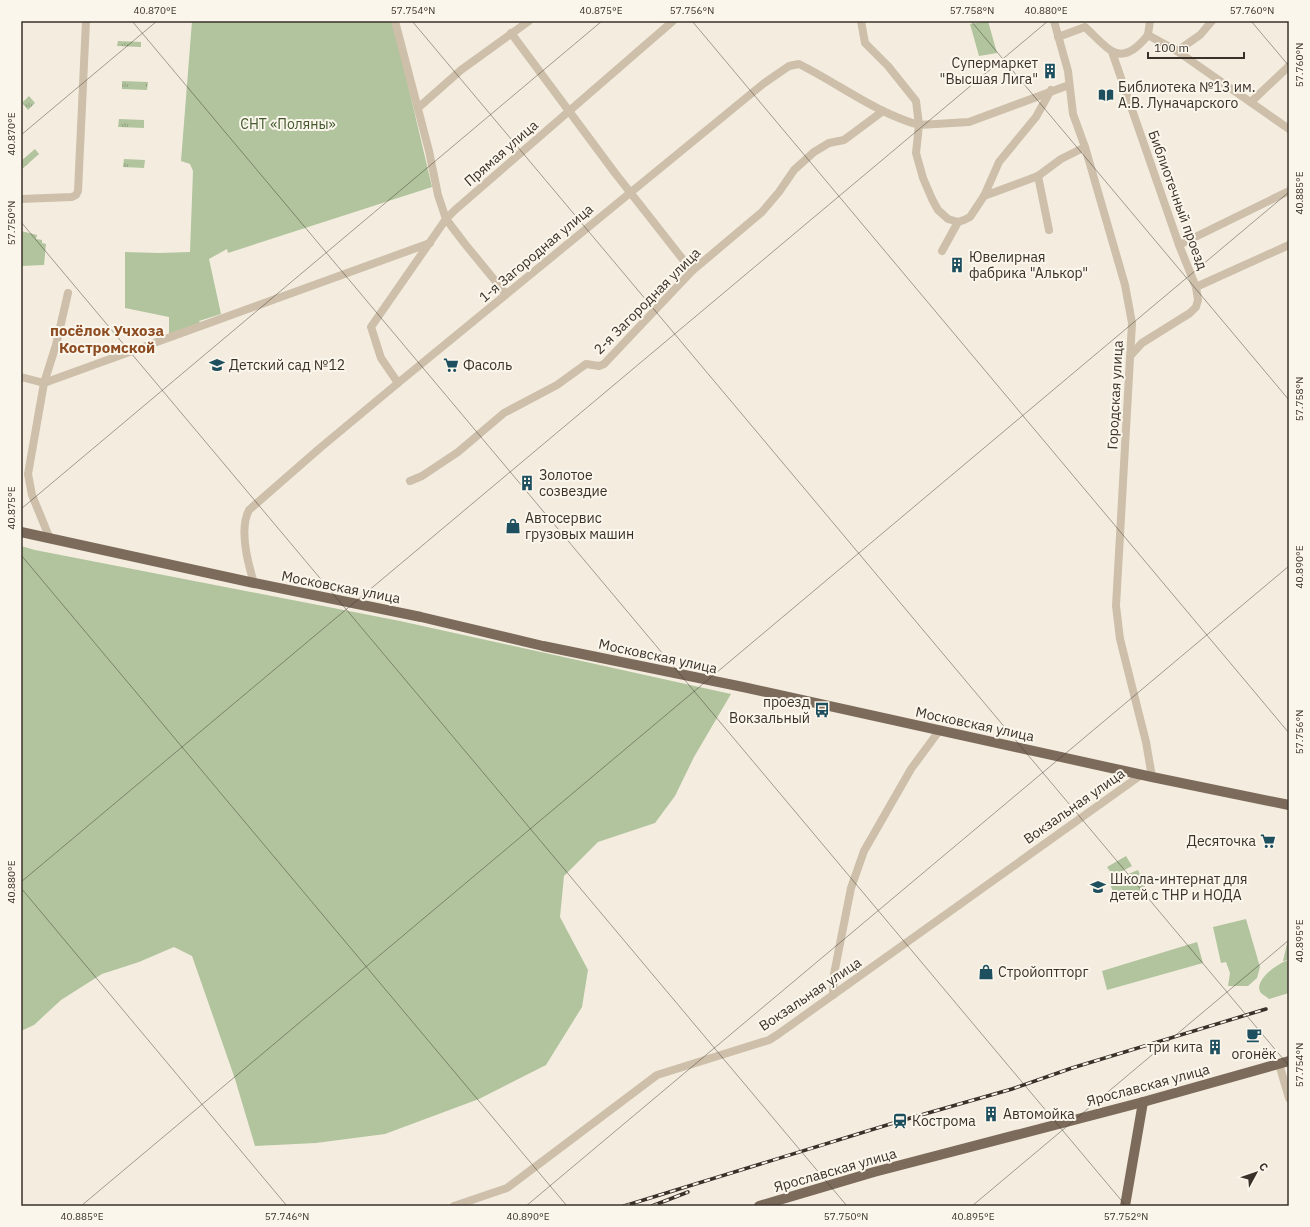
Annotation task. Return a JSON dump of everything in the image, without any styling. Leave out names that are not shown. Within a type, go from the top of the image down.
[{"type":"main road","name":"Московская улица","points":[[21,532],[254,584],[421,617],[543,646],[743,687],[939,731],[1289,806]]},
{"type":"main road","name":"Ярославская улица","points":[[760,1206],[874,1172],[1143,1102],[1284,1063]]},
{"type":"main road","points":[[1125,1206],[1143,1102]]},
{"type":"street","points":[[21,199],[72,197],[76,195],[78,191],[86,21]]},
{"type":"street","points":[[395,21],[429,151],[438,195],[446,219],[506,294]]},
{"type":"street","name":"Прямая улица","points":[[398,383],[381,358],[371,327],[446,219],[673,21]]},
{"type":"street","points":[[861,21],[865,43],[888,66],[916,101],[919,125],[916,153],[923,178],[938,210],[948,219],[958,222],[970,217],[984,196],[999,162],[1036,117],[1051,90]]},
{"type":"street","name":"Городская улица","points":[[1054,21],[1068,71],[1074,114],[1125,285],[1132,324],[1116,606],[1120,639],[1146,742],[1152,777]]},
{"type":"street","points":[[1058,37],[1084,27],[1112,52],[1124,54],[1134,50],[1148,35],[1150,21]]},
{"type":"street","points":[[1177,50],[1200,35],[1212,21]]},
{"type":"street","points":[[418,108],[461,70],[526,22]]},
{"type":"street","points":[[511,33],[630,192],[692,271]]},
{"type":"street","points":[[1148,35],[1177,50],[1289,129]]},
{"type":"street","name":"Библиотечный проезд","points":[[1112,52],[1179,245],[1196,287],[1198,300],[1196,307],[1190,313],[1142,343],[1131,355]]},
{"type":"street","name":"1-я Загородная улица","points":[[254,584],[245,543],[247,515],[249,510],[315,452],[398,383],[447,345],[506,294],[630,192],[763,84],[789,66],[799,64],[883,111],[919,125]]},
{"type":"street","points":[[1251,102],[1289,66]]},
{"type":"street","points":[[919,125],[969,122],[1051,90],[1069,85]]},
{"type":"street","name":"2-я Загородная улица","points":[[410,481],[422,476],[458,452],[504,413],[557,385],[586,364],[599,366],[604,364],[692,271],[762,212],[779,192],[794,170],[814,152],[829,143],[844,140],[883,111]]},
{"type":"street","points":[[984,196],[1038,176],[1061,159],[1085,147]]},
{"type":"street","points":[[1038,176],[1049,230]]},
{"type":"street","points":[[1179,245],[1289,190]]},
{"type":"street","points":[[942,251],[958,222]]},
{"type":"street","points":[[21,377],[44,383],[430,242]]},
{"type":"street","name":"Библиотечный проезд","points":[[1196,287],[1289,245]]},
{"type":"street","points":[[50,539],[32,495],[28,474],[44,383],[56,345],[68,293]]},
{"type":"street","points":[[833,995],[834,974],[849,895],[864,850],[910,770],[939,731]]},
{"type":"street","name":"Вокзальная улица","points":[[454,1206],[507,1188],[657,1074],[769,1040],[1141,775]]},
{"type":"street","points":[[1284,1063],[1289,1098]]},
{"type":"green space","name":"СНТ «Поляны»","points":[[192,21],[393,21],[432,187],[228,253],[227,249],[209,259],[221,314],[199,321],[200,323],[169,334],[169,317],[125,308],[125,252],[190,252],[193,171],[190,164],[181,161]]},
{"type":"green space","points":[[988,21],[997,53],[979,56],[970,24]]},
{"type":"green space","points":[[118,41],[141,42],[141,47],[117,46]]},
{"type":"green space","points":[[122,81],[148,82],[147,90],[122,89]]},
{"type":"green space","points":[[29,96],[35,103],[28,110],[22,103]]},
{"type":"green space","points":[[119,119],[144,120],[144,128],[118,127]]},
{"type":"green space","points":[[35,149],[39,154],[21,170],[21,161]]},
{"type":"green space","points":[[124,159],[145,160],[144,168],[123,167]]},
{"type":"green space","points":[[21,231],[37,235],[36,239],[42,240],[42,243],[46,244],[44,265],[21,266]]},
{"type":"green space","points":[[21,546],[35,550],[400,621],[731,694],[694,757],[675,796],[655,823],[598,842],[564,876],[560,917],[588,970],[582,1007],[546,1065],[479,1099],[385,1134],[316,1143],[255,1146],[235,1079],[192,956],[174,947],[139,962],[102,974],[61,1000],[34,1025],[21,1031]]},
{"type":"green space","points":[[1126,856],[1132,866],[1113,876],[1107,867]]},
{"type":"green space","points":[[1138,870],[1147,891],[1118,903],[1109,882]]},
{"type":"green space","points":[[1246,919],[1260,967],[1257,978],[1248,986],[1228,986],[1230,973],[1226,962],[1221,963],[1213,927]]},
{"type":"green space","points":[[1289,935],[1289,960],[1283,961]]},
{"type":"green space","points":[[1197,942],[1203,963],[1107,990],[1102,971]]},
{"type":"green space","points":[[1289,960],[1289,993],[1269,999],[1261,993],[1259,988],[1260,983],[1273,968]]},
{"type":"railway","points":[[624,1206],[900,1121],[1012,1089],[1072,1068],[1266,1009]]},
{"type":"railway","points":[[652,1206],[688,1192]]},
{"type":"place","name":"Супермаркет \"Высшая Лига\"","points":[[1050,71]]},
{"type":"place","name":"Библиотека №13 им. А.В. Луначарского","points":[[1106,95]]},
{"type":"place","name":"Ювелирная фабрика \"Алькор\"","points":[[957,265]]},
{"type":"place","name":"Детский сад №12","points":[[217,365]]},
{"type":"place","name":"Фасоль","points":[[451,365]]},
{"type":"place","name":"Золотое созвездие","points":[[527,483]]},
{"type":"place","name":"Автосервис грузовых машин","points":[[513,526]]},
{"type":"place","name":"проезд Вокзальный","points":[[822,710]]},
{"type":"place","name":"Десяточка","points":[[1268,841]]},
{"type":"place","name":"Школа-интернат для детей с ТНР и НОДА","points":[[1098,887]]},
{"type":"place","name":"Стройоптторг","points":[[986,972]]},
{"type":"place","name":"огонёк","points":[[1254,1035]]},
{"type":"place","name":"три кита","points":[[1215,1047]]},
{"type":"place","name":"Автомойка","points":[[991,1114]]},
{"type":"place","name":"Кострома","points":[[900,1121]]},
{"type":"district","name":"посёлок Учхоза Костромской","points":[[107,340]]}]
